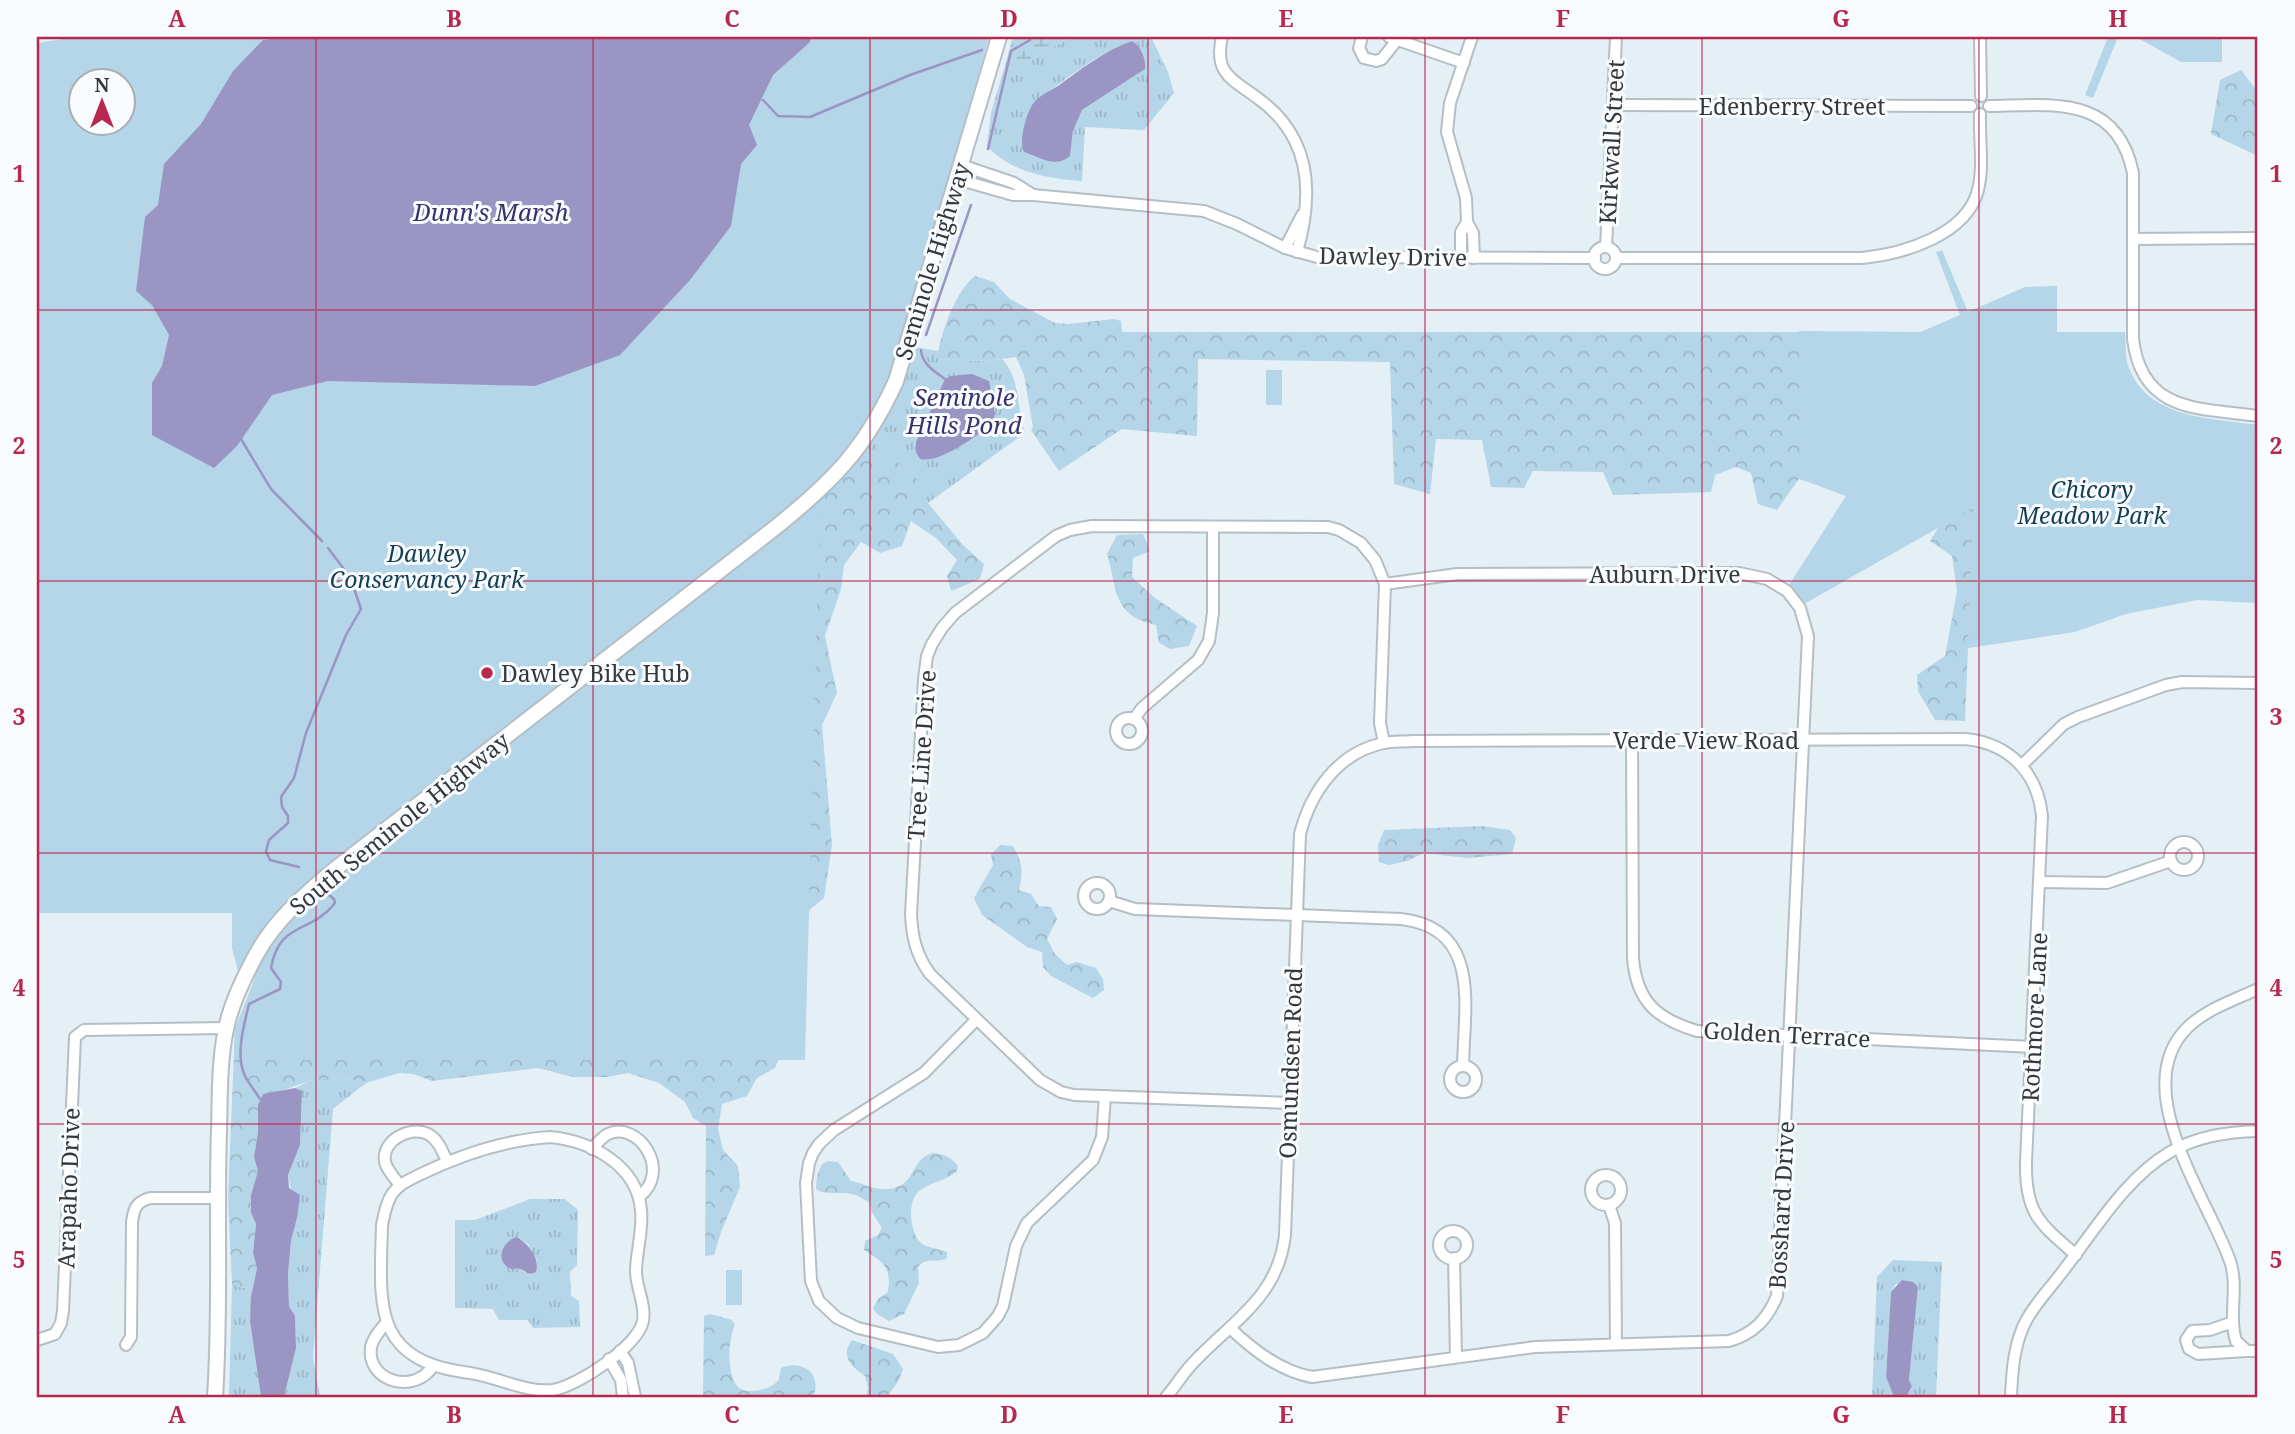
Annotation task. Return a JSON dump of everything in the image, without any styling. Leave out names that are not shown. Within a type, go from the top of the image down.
[{"type":"street","name":"Seminole Highway","points":[[609,658],[811,499],[853,454],[883,409],[896,381],[999,37]]},
{"type":"street","points":[[1222,37],[1220,57],[1227,75],[1271,109],[1295,141],[1306,179],[1303,227],[1297,252]]},
{"type":"street","points":[[1362,37],[1359,48],[1364,58],[1370,61],[1382,59],[1393,38],[1464,63]]},
{"type":"street","points":[[1472,37],[1450,103],[1447,132],[1466,198],[1467,222],[1473,233],[1474,258]]},
{"type":"street","name":"Kirkwall Street","points":[[1606,247],[1616,37]]},
{"type":"street","points":[[1616,258],[1862,258],[1902,250],[1946,232],[1970,211],[1980,180],[1980,109],[1986,98],[1981,96],[1980,37]]},
{"type":"street","name":"Edenberry Street","points":[[1613,105],[1980,109],[2072,106],[2089,112],[2103,121],[2123,143],[2130,157],[2133,173],[2133,340],[2138,365],[2144,378],[2172,402],[2258,416]]},
{"type":"street","name":"Dawley Drive","points":[[959,172],[1014,183],[1033,195],[1204,211],[1229,220],[1285,248],[1336,258],[1595,258]]},
{"type":"street","points":[[1285,248],[1304,212]]},
{"type":"street","points":[[1461,258],[1461,232],[1467,222]]},
{"type":"street","points":[[2133,239],[2258,238]]},
{"type":"street","points":[[1606,247],[1612,249],[1616,258],[1611,267],[1604,268],[1598,265],[1595,258],[1598,250],[1606,247]]},
{"type":"street","name":"Tree Line Drive","points":[[1289,1103],[1074,1095],[1049,1086],[976,1020],[923,964],[912,930],[928,656],[936,636],[955,613],[1043,545],[1070,530],[1092,526],[1315,526],[1339,530],[1353,537],[1369,551],[1385,584],[1380,723],[1384,743]]},
{"type":"street","points":[[1134,719],[1142,708],[1189,670],[1204,652],[1209,641],[1213,613],[1213,527]]},
{"type":"street","name":"Auburn Drive","points":[[1385,584],[1470,573],[1723,573],[1755,575],[1768,579],[1778,584],[1795,600],[1807,628],[1805,739]]},
{"type":"street","name":"South Seminole Highway","points":[[215,1397],[218,1321],[217,1198],[226,1028],[234,1001],[256,954],[284,915],[301,898],[609,658]]},
{"type":"street","points":[[2022,765],[2064,724],[2154,690],[2182,682],[2258,682]]},
{"type":"street","name":"Bosshard Drive","points":[[1230,1328],[1280,1367],[1312,1377],[1535,1347],[1729,1342],[1753,1331],[1773,1306],[1779,1287],[1805,739]]},
{"type":"street","name":"Golden Terrace","points":[[1632,740],[1633,959],[1635,978],[1645,999],[1658,1014],[1673,1024],[1697,1031],[2033,1047]]},
{"type":"street","name":"Verde View Road","points":[[1384,743],[1974,740],[2000,748],[2022,765]]},
{"type":"street","name":"Osmundsen Road","points":[[1167,1397],[1190,1365],[1265,1292],[1276,1271],[1283,1249],[1300,834],[1305,813],[1323,781],[1342,763],[1384,743]]},
{"type":"street","name":"Rothmore Lane","points":[[2022,765],[2034,784],[2041,804],[2043,833],[2026,1162],[2027,1195],[2039,1221],[2076,1255]]},
{"type":"street","points":[[2041,882],[2107,883],[2171,861]]},
{"type":"street","points":[[1109,901],[1135,909],[1416,921],[1429,926],[1449,941],[1457,952],[1464,972],[1463,1066]]},
{"type":"street","points":[[2253,1351],[2236,1341],[2232,1268],[2180,1147],[2167,1104],[2165,1084],[2167,1066],[2174,1046],[2186,1029],[2205,1013],[2258,989]]},
{"type":"street","points":[[976,1020],[924,1073],[834,1130],[813,1153],[806,1183],[811,1281],[819,1301],[837,1318],[858,1328],[938,1347],[959,1345],[983,1333],[1003,1306],[1016,1246],[1027,1223],[1093,1160],[1102,1138],[1105,1096]]},
{"type":"street","name":"Arapaho Drive","points":[[37,1340],[55,1334],[60,1328],[63,1311],[74,1041],[78,1032],[226,1028]]},
{"type":"street","points":[[400,1185],[386,1165],[385,1158],[390,1145],[401,1135],[420,1132],[429,1134],[436,1140],[447,1161]]},
{"type":"street","points":[[592,1149],[612,1132],[624,1132],[639,1141],[651,1157],[654,1176],[649,1188],[639,1197]]},
{"type":"street","points":[[2011,1397],[2016,1348],[2026,1319],[2131,1183],[2161,1158],[2180,1147],[2219,1134],[2258,1132]]},
{"type":"street","points":[[535,1138],[565,1139],[607,1156],[621,1167],[639,1197],[641,1229],[636,1273],[643,1318],[637,1335],[620,1352],[578,1381],[552,1390],[520,1386],[486,1375],[433,1366],[414,1356],[402,1345],[386,1323],[380,1293],[382,1225],[387,1203],[400,1185],[447,1161],[467,1153],[535,1138]]},
{"type":"street","points":[[126,1345],[131,1337],[132,1222],[135,1207],[140,1200],[150,1198],[217,1198]]},
{"type":"street","points":[[1609,1205],[1615,1223],[1616,1344]]},
{"type":"street","points":[[1454,1258],[1456,1357]]},
{"type":"street","points":[[2234,1322],[2210,1330],[2192,1331],[2188,1335],[2187,1344],[2193,1352],[2199,1354],[2253,1351]]},
{"type":"street","points":[[386,1323],[371,1346],[371,1357],[383,1376],[392,1381],[407,1383],[421,1380],[433,1366]]},
{"type":"street","points":[[620,1352],[628,1363],[635,1397]]},
{"type":"street","points":[[609,1359],[621,1380],[623,1397]]},
{"type":"street","points":[[1176,1397],[1177,1384]]},
{"type":"green space","name":"Dawley Conservancy Park","points":[[76,37],[989,37],[907,327],[885,388],[863,426],[839,458],[810,487],[820,500],[805,1060],[234,1060],[235,1028],[255,978],[238,971],[232,948],[232,913],[37,913],[37,43]]},
{"type":"green space","points":[[1013,37],[1070,37],[1016,70],[1005,65]]},
{"type":"green space","points":[[1070,37],[1151,37],[1168,72],[1174,93],[1144,130],[1085,127],[1082,181],[1056,178],[1019,168],[987,146],[991,113],[1005,65],[1016,70]],"holes":[[[1132,41],[1145,69],[1082,110],[1073,131],[1070,156],[1037,156],[1024,152],[1034,102],[1081,68],[1106,52]]]},
{"type":"green space","points":[[2108,37],[2118,37],[2093,98],[2085,95]]},
{"type":"green space","points":[[2136,37],[2222,37],[2222,62],[2181,62]]},
{"type":"green space","points":[[2241,70],[2258,92],[2258,156],[2211,134],[2220,80]]},
{"type":"green space","name":"Chicory Meadow Park","points":[[1942,250],[1968,312],[2025,287],[2057,286],[2057,332],[2125,332],[2128,365],[2137,383],[2149,396],[2182,413],[2258,425],[2258,603],[2197,600],[2126,614],[2075,632],[1968,648],[1973,508],[1804,604],[1789,585],[1846,496],[1800,479],[1799,331],[1921,332],[1960,315],[1936,252]]},
{"type":"green space","points":[[975,276],[994,282],[1010,299],[1055,323],[1114,319],[1121,321],[1122,332],[1921,332],[1977,308],[1809,482],[1799,479],[1777,510],[1758,504],[1751,473],[1736,467],[1715,475],[1711,492],[1613,495],[1603,472],[1533,471],[1524,488],[1491,487],[1482,440],[1436,439],[1430,494],[1394,484],[1390,362],[1198,359],[1197,436],[1122,429],[1059,471],[1031,430],[1033,427],[1024,375],[1016,357],[986,361],[937,359],[955,302]]},
{"type":"green space","points":[[915,347],[938,351],[938,359],[1002,359],[1012,375],[1025,433],[928,503],[917,482],[904,468],[866,450],[889,410]],"holes":[[[945,379],[992,389],[995,414],[931,410]]]},
{"type":"green space","points":[[1266,370],[1282,370],[1282,405],[1266,405]]},
{"type":"green space","points":[[866,450],[899,463],[920,483],[928,503],[963,545],[984,564],[980,579],[951,591],[947,576],[957,560],[936,538],[911,521],[902,546],[880,553],[861,542],[844,565],[841,589],[825,636],[837,693],[822,725],[832,845],[824,898],[807,912],[805,1000],[775,1068],[757,1078],[747,1096],[722,1104],[718,1129],[723,1150],[738,1166],[740,1187],[714,1255],[705,1256],[706,1126],[693,1118],[685,1102],[659,1083],[628,1073],[607,1077],[573,1077],[538,1068],[432,1081],[413,1074],[399,1073],[366,1083],[337,1077],[309,1081],[275,1093],[263,1094],[258,1105],[254,1157],[258,1171],[251,1195],[251,1213],[256,1224],[253,1253],[257,1268],[253,1286],[243,1288],[232,1284],[228,1199],[235,1028],[820,500]]},
{"type":"green space","points":[[1975,487],[1991,644],[1968,648],[1965,721],[1935,720],[1918,691],[1917,675],[1945,656],[1957,591],[1952,556],[1930,541],[1938,528],[1960,515]]},
{"type":"green space","points":[[1143,534],[1150,551],[1133,558],[1132,577],[1155,598],[1197,626],[1189,646],[1170,649],[1159,643],[1156,625],[1131,615],[1119,600],[1107,554],[1117,535]]},
{"type":"green space","points":[[1482,826],[1510,830],[1516,838],[1512,854],[1467,858],[1424,853],[1389,865],[1379,862],[1378,845],[1384,830]]},
{"type":"green space","points":[[1000,845],[1013,846],[1019,857],[1019,890],[1031,894],[1039,906],[1051,907],[1057,919],[1047,939],[1055,954],[1067,965],[1077,962],[1096,968],[1103,979],[1104,990],[1093,998],[1051,976],[1043,967],[1042,952],[1027,947],[982,915],[974,898],[993,865],[991,854]]},
{"type":"green space","points":[[337,1077],[366,1083],[333,1109],[313,1357],[320,1397],[284,1397],[296,1348],[295,1316],[289,1306],[288,1274],[291,1241],[297,1218],[288,1175],[300,1145],[302,1092],[295,1088],[309,1081]]},
{"type":"green space","points":[[932,1153],[950,1158],[958,1166],[957,1171],[918,1192],[912,1203],[912,1226],[921,1243],[947,1252],[947,1258],[928,1261],[918,1267],[919,1283],[904,1314],[889,1321],[877,1314],[873,1308],[878,1299],[888,1292],[887,1271],[882,1262],[864,1250],[865,1241],[878,1235],[882,1228],[871,1211],[870,1204],[863,1198],[822,1192],[816,1189],[817,1176],[822,1164],[828,1161],[838,1162],[851,1181],[875,1188],[895,1188],[908,1180],[919,1162]]},
{"type":"green space","points":[[530,1199],[565,1199],[578,1210],[577,1265],[570,1272],[571,1296],[579,1301],[580,1327],[533,1328],[528,1320],[499,1320],[493,1309],[455,1308],[455,1220],[475,1220]],"holes":[[[517,1237],[528,1244],[537,1262],[526,1273],[520,1269],[512,1269]]]},
{"type":"green space","points":[[1893,1260],[1942,1262],[1936,1397],[1906,1397],[1912,1386],[1909,1380],[1918,1287],[1896,1284],[1891,1292],[1886,1377],[1894,1397],[1872,1397],[1877,1277]]},
{"type":"green space","points":[[726,1270],[742,1270],[742,1305],[726,1305]]},
{"type":"green space","points":[[232,1284],[243,1288],[253,1286],[250,1321],[261,1397],[229,1397]]},
{"type":"green space","points":[[710,1314],[732,1320],[735,1325],[731,1339],[730,1367],[739,1388],[754,1391],[767,1388],[779,1379],[781,1368],[796,1366],[803,1367],[813,1375],[813,1397],[703,1397],[704,1316]]},
{"type":"green space","points":[[852,1340],[893,1354],[903,1369],[887,1397],[866,1397],[868,1387],[865,1376],[847,1356]]},
{"type":"water","name":"Dunn's Marsh","points":[[289,37],[812,37],[809,43],[773,75],[749,125],[757,145],[741,164],[731,226],[690,280],[620,355],[535,386],[328,381],[272,395],[237,446],[214,468],[152,435],[152,383],[162,366],[169,335],[152,305],[136,291],[145,217],[158,205],[164,164],[201,124],[233,71],[263,40]]},
{"type":"water","points":[[1132,41],[1142,53],[1145,69],[1082,110],[1073,131],[1070,156],[1053,162],[1024,152],[1024,126],[1035,101],[1103,55]]},
{"type":"water","name":"Seminole Hills Pond","points":[[972,374],[989,381],[995,414],[992,425],[947,453],[920,459],[916,452],[916,442],[945,379]]},
{"type":"water","points":[[295,1088],[302,1091],[300,1145],[288,1175],[289,1188],[300,1195],[288,1274],[289,1306],[295,1316],[296,1348],[284,1397],[261,1397],[250,1321],[251,1297],[257,1268],[253,1253],[256,1224],[251,1213],[251,1195],[258,1171],[254,1157],[258,1105],[263,1094]]},
{"type":"water","points":[[517,1237],[532,1252],[537,1266],[536,1272],[529,1274],[520,1269],[511,1269],[502,1260],[505,1246]]},
{"type":"water","points":[[1902,1280],[1913,1282],[1918,1287],[1909,1380],[1912,1386],[1906,1397],[1894,1397],[1886,1377],[1891,1292]]},
{"type":"waterway","points":[[988,149],[1011,51],[1030,40]]},
{"type":"waterway","points":[[763,100],[778,116],[810,117],[910,75],[982,50]]},
{"type":"waterway","points":[[926,335],[971,205]]},
{"type":"waterway","points":[[921,350],[926,363],[945,379]]},
{"type":"waterway","points":[[241,439],[271,489],[322,541]]},
{"type":"waterway","points":[[299,867],[270,860],[266,851],[269,840],[288,823],[281,797],[294,778],[306,733],[346,635],[361,609],[350,577],[328,548]]},
{"type":"waterway","points":[[260,1099],[242,1068],[241,1040],[249,1004],[280,989],[281,982],[271,968],[275,953],[288,935],[326,913],[335,903],[329,895]]},
{"type":"place","name":"Dawley Bike Hub","points":[[487,673]]}]
